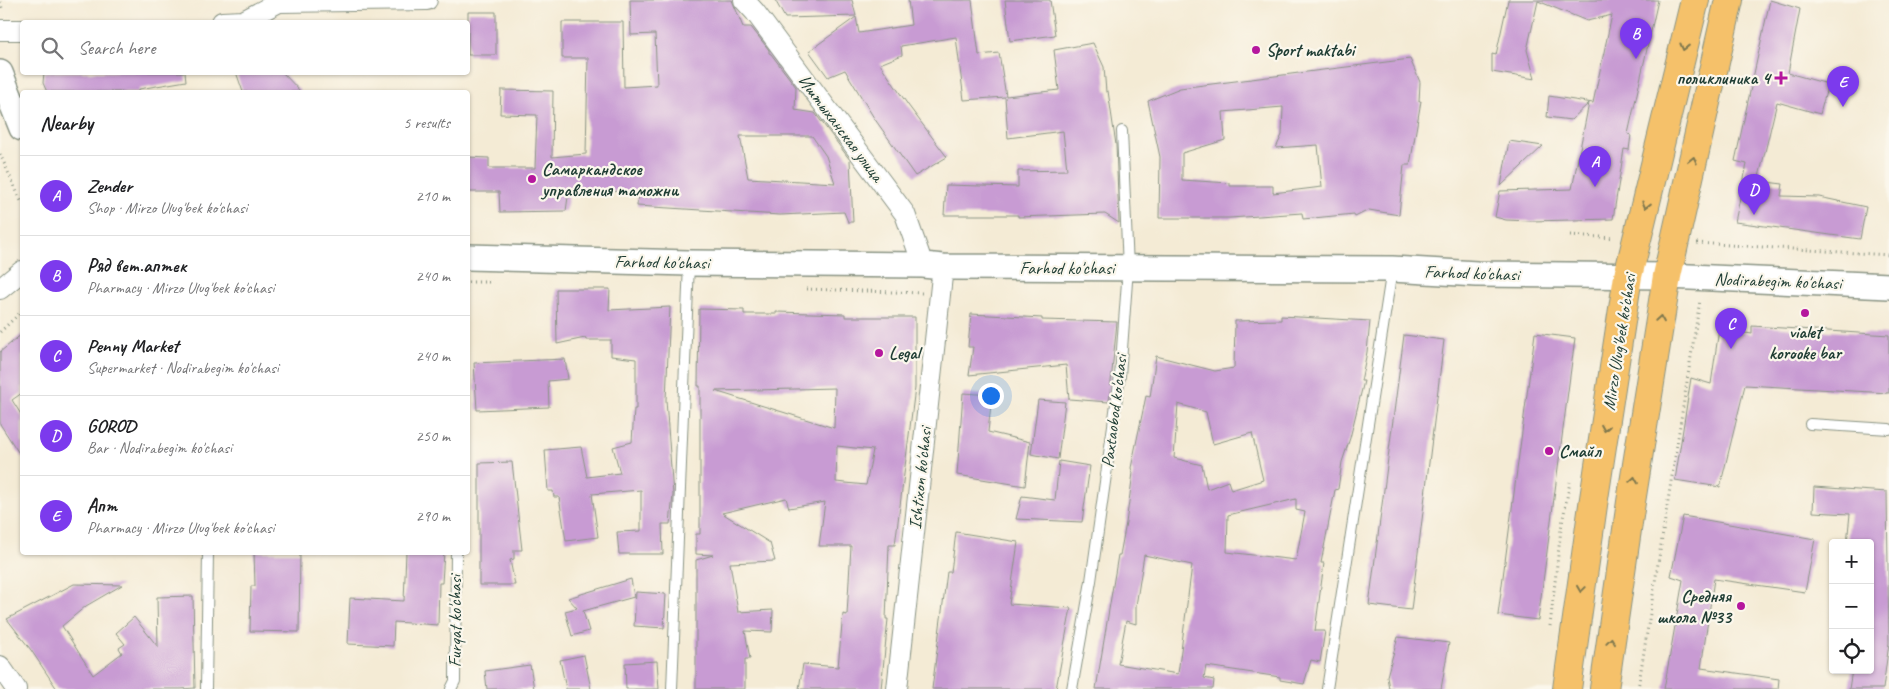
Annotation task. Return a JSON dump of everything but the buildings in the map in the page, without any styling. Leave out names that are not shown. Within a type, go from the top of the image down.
[{"type":"main road","name":"Mirzo Ulug'bek ko'chasi","points":[[1567,689],[1628,276],[1695,0]]},
{"type":"main road","name":"Mirzo Ulug'bek ko'chasi","points":[[1604,689],[1630,502],[1667,276],[1729,0]]},
{"type":"street","points":[[247,20],[279,2],[427,0]]},
{"type":"street","name":"Иштыханская улица","points":[[744,0],[755,12],[905,214],[933,266]]},
{"type":"street","points":[[0,30],[20,30]]},
{"type":"street","points":[[0,73],[20,123]]},
{"type":"street","name":"Farhod ko'chasi","points":[[470,257],[689,263],[1392,270],[1477,274],[1667,276]]},
{"type":"street","name":"Ishtixon ko'chasi","points":[[897,689],[933,266]]},
{"type":"street","points":[[0,289],[20,273]]},
{"type":"street","name":"Nodirabegim ko'chasi","points":[[1667,276],[1889,286]]},
{"type":"street","points":[[0,666],[16,689]]},
{"type":"lane","name":"Paxtaobod ko'chasi","points":[[1072,689],[1091,582],[1120,376],[1128,268],[1122,131]]},
{"type":"lane","points":[[672,689],[689,263]]},
{"type":"lane","points":[[1327,689],[1392,270]]},
{"type":"lane","points":[[1810,424],[1889,429]]},
{"type":"lane","points":[[206,689],[208,555]]},
{"type":"lane","name":"Furqat ko'chasi","points":[[451,689],[455,681],[456,555]]},
{"type":"path","points":[[0,154],[20,199]]},
{"type":"path","points":[[1570,235],[1637,239]]},
{"type":"path","points":[[1675,241],[1889,254]]},
{"type":"path","points":[[1638,689],[1704,278]]},
{"type":"path","points":[[0,332],[20,314]]},
{"type":"place","name":"Sport maktabi","points":[[1256,50]]},
{"type":"place","name":"Ряд вет.аптек","points":[[1636,59]]},
{"type":"place","name":"поликлиника 4","points":[[1781,78]]},
{"type":"place","name":"Апт","points":[[1843,107]]},
{"type":"place","name":"Самаркандское управления таможни","points":[[532,179]]},
{"type":"place","name":"Zender","points":[[1595,187]]},
{"type":"place","name":"GOROD","points":[[1754,215]]},
{"type":"place","name":"vialet korooke bar","points":[[1805,313]]},
{"type":"place","name":"Penny Market","points":[[1731,349]]},
{"type":"place","name":"Legal","points":[[879,353]]},
{"type":"place","name":"Смайл","points":[[1549,451]]},
{"type":"place","name":"Средняя школа №33","points":[[1741,606]]}]
